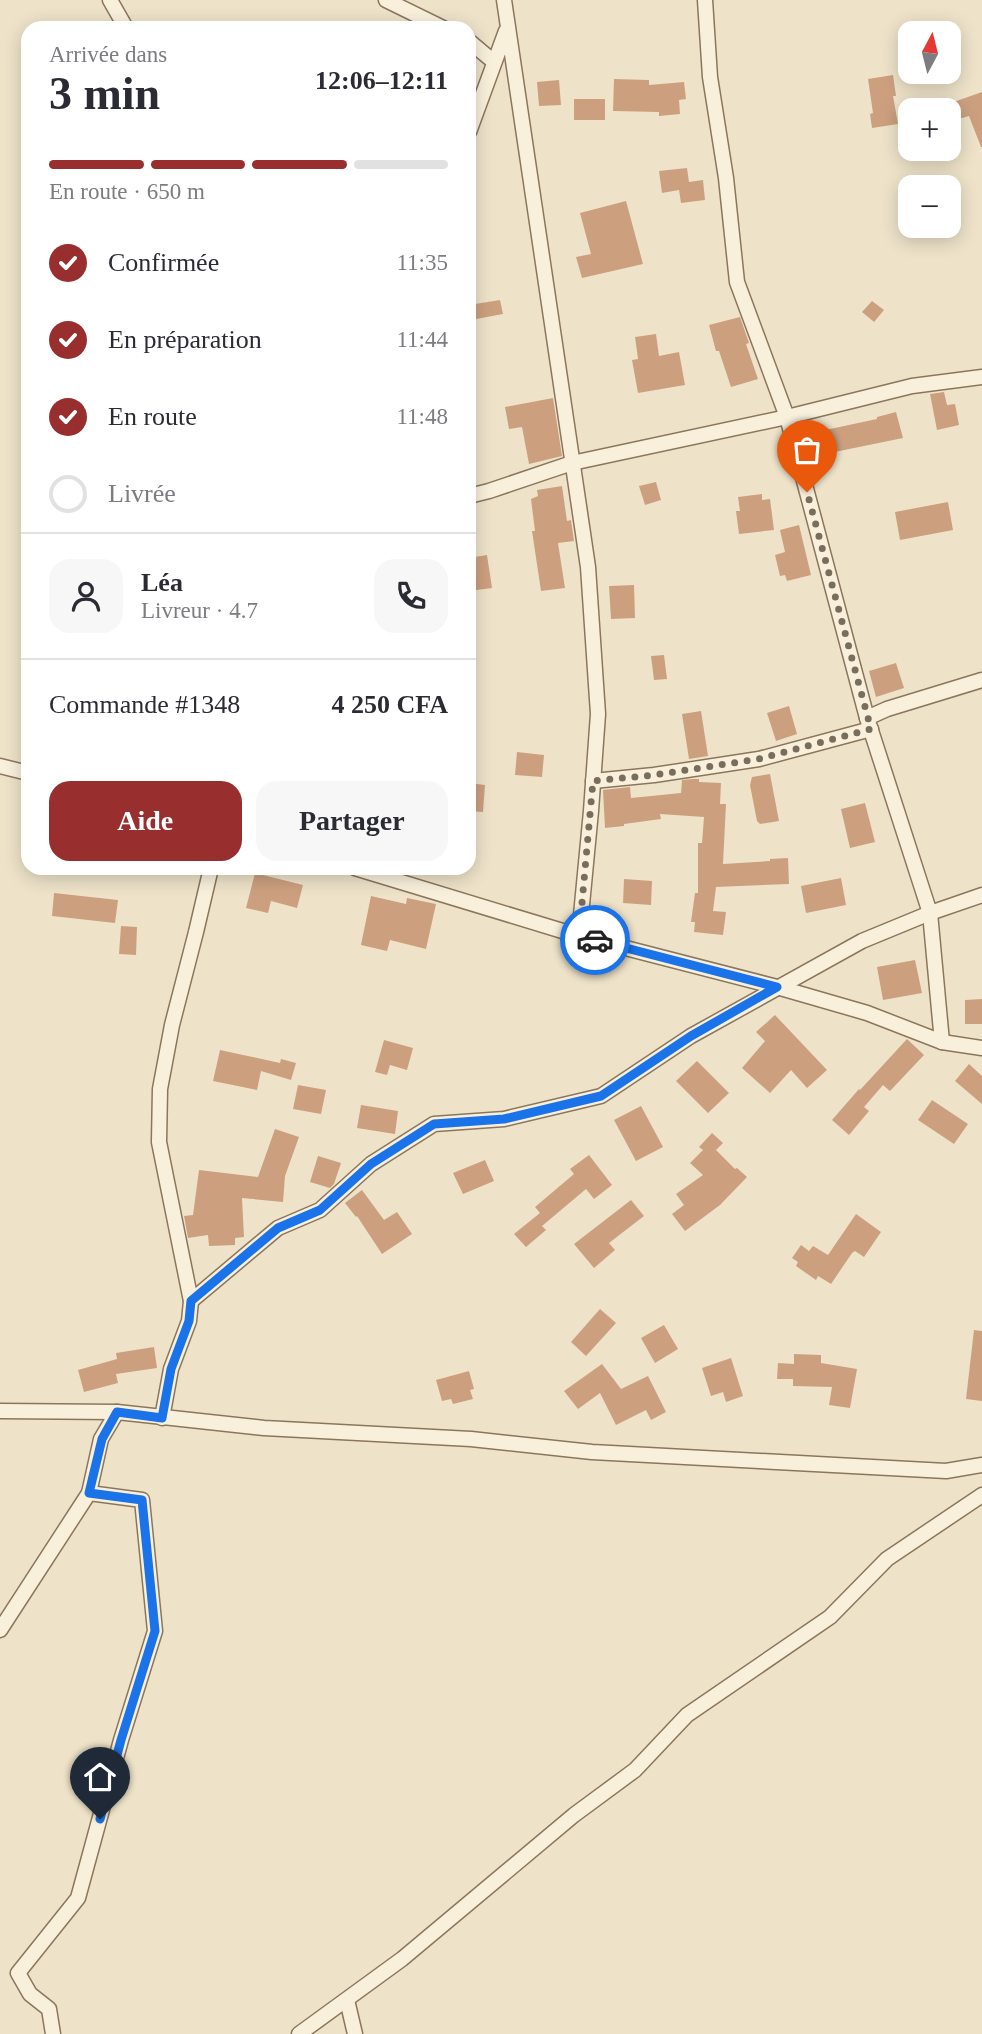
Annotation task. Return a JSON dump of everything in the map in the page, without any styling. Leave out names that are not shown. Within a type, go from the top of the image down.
[{"type":"street","points":[[110,0],[122,21]]},
{"type":"street","points":[[386,0],[429,21]]},
{"type":"street","points":[[503,0],[588,567],[598,714],[579,936]]},
{"type":"street","points":[[705,0],[710,77],[726,178],[737,282],[787,417],[869,724],[930,913],[942,1042]]},
{"type":"street","points":[[476,112],[506,29]]},
{"type":"street","points":[[476,47],[494,62]]},
{"type":"street","points":[[476,494],[572,463],[787,417],[912,386],[982,377]]},
{"type":"street","points":[[593,781],[759,759],[869,724],[887,709],[982,680]]},
{"type":"street","points":[[0,766],[21,772]]},
{"type":"street","points":[[162,1418],[171,1369],[189,1321],[191,1301],[159,1142],[160,1089],[172,1025],[209,875]]},
{"type":"street","points":[[378,875],[579,936],[867,1013],[942,1042],[982,1048]]},
{"type":"street","points":[[191,1301],[278,1228],[320,1210],[371,1164],[434,1124],[504,1119],[601,1096],[691,1036],[862,942],[930,913],[982,895]]},
{"type":"street","points":[[0,1411],[117,1412],[264,1427],[471,1439],[592,1452],[722,1460],[946,1471],[982,1465]]},
{"type":"street","points":[[0,1630],[89,1493],[102,1439],[117,1412]]},
{"type":"street","points":[[53,2034],[49,2009],[30,1994],[18,1973],[78,1898],[121,1740],[155,1631],[142,1500],[89,1493]]},
{"type":"street","points":[[299,2034],[402,1959],[574,1815],[635,1770],[687,1715],[830,1617],[887,1559],[982,1495]]},
{"type":"street","points":[[348,2000],[355,2034]]},
{"type":"building","points":[[893,75],[896,96],[893,96],[898,124],[872,128],[870,114],[873,113],[868,79]]},
{"type":"building","points":[[614,79],[649,80],[649,85],[684,82],[686,99],[679,100],[680,114],[659,116],[659,112],[613,111]]},
{"type":"building","points":[[559,80],[561,105],[539,106],[537,82]]},
{"type":"building","points":[[982,92],[982,147],[969,116],[961,118],[961,99]]},
{"type":"building","points":[[574,99],[605,99],[605,120],[574,120]]},
{"type":"building","points":[[687,168],[689,182],[703,180],[705,200],[681,203],[679,190],[662,193],[659,171]]},
{"type":"building","points":[[626,201],[643,264],[582,278],[576,257],[591,254],[580,213]]},
{"type":"building","points":[[500,300],[503,314],[476,319],[476,304]]},
{"type":"building","points":[[872,301],[884,310],[874,322],[862,312]]},
{"type":"building","points":[[740,317],[758,379],[731,387],[709,325]]},
{"type":"building","points":[[656,334],[659,356],[679,352],[685,385],[638,393],[632,360],[638,359],[635,337]]},
{"type":"building","points":[[944,392],[947,405],[955,404],[959,425],[937,430],[930,394]]},
{"type":"building","points":[[553,398],[562,456],[529,464],[522,427],[509,429],[505,407]]},
{"type":"building","points":[[896,412],[903,438],[820,455],[816,432],[877,419]]},
{"type":"building","points":[[656,482],[661,500],[645,505],[639,486]]},
{"type":"building","points":[[562,486],[567,521],[571,520],[574,541],[558,543],[565,588],[541,591],[532,531],[535,531],[531,499],[538,496],[537,490]]},
{"type":"building","points":[[762,494],[762,500],[770,499],[774,530],[739,534],[736,511],[740,511],[738,497]]},
{"type":"building","points":[[948,502],[953,530],[900,540],[895,512]]},
{"type":"building","points":[[799,525],[811,575],[787,581],[785,575],[780,576],[775,555],[785,552],[780,530]]},
{"type":"building","points":[[487,555],[492,588],[476,590],[476,557]]},
{"type":"building","points":[[634,585],[635,618],[611,619],[609,586]]},
{"type":"building","points":[[664,655],[667,679],[654,680],[651,656]]},
{"type":"building","points":[[896,663],[904,688],[876,697],[869,671]]},
{"type":"building","points":[[789,706],[797,734],[776,741],[767,713]]},
{"type":"building","points":[[701,711],[708,756],[689,759],[682,714]]},
{"type":"building","points":[[517,752],[544,755],[542,777],[515,775]]},
{"type":"building","points":[[770,774],[779,821],[760,824],[757,821],[750,785],[752,777]]},
{"type":"building","points":[[699,779],[699,782],[721,783],[720,804],[726,804],[723,864],[788,858],[789,884],[716,887],[713,911],[726,912],[723,935],[694,932],[695,922],[691,922],[695,893],[698,893],[698,843],[702,843],[704,817],[660,814],[661,819],[605,828],[603,790],[630,787],[631,798],[681,793],[682,780]]},
{"type":"building","points":[[476,784],[485,785],[483,812],[476,812]]},
{"type":"building","points":[[865,803],[875,842],[850,848],[841,809]]},
{"type":"building","points":[[254,875],[303,885],[297,908],[271,901],[268,913],[246,908]]},
{"type":"building","points":[[841,878],[846,905],[806,913],[801,886]]},
{"type":"building","points":[[624,879],[652,881],[651,905],[623,903]]},
{"type":"building","points":[[54,893],[118,900],[115,923],[52,916]]},
{"type":"building","points":[[371,896],[406,904],[407,898],[436,904],[426,949],[390,940],[387,951],[361,945]]},
{"type":"building","points":[[121,926],[137,927],[136,955],[119,954]]},
{"type":"building","points":[[915,960],[922,993],[883,1000],[877,967]]},
{"type":"building","points":[[982,999],[982,1024],[965,1024],[965,1000]]},
{"type":"building","points":[[775,1015],[827,1070],[807,1088],[791,1070],[770,1093],[742,1068],[765,1041],[756,1032]]},
{"type":"building","points":[[907,1039],[924,1055],[890,1091],[883,1085],[864,1107],[869,1111],[849,1135],[832,1120]]},
{"type":"building","points":[[384,1040],[413,1048],[407,1070],[390,1065],[387,1075],[375,1072]]},
{"type":"building","points":[[220,1050],[280,1063],[281,1059],[296,1063],[291,1080],[261,1071],[257,1090],[213,1081]]},
{"type":"building","points":[[697,1061],[729,1093],[708,1113],[676,1081]]},
{"type":"building","points":[[969,1064],[982,1076],[982,1104],[955,1081]]},
{"type":"building","points":[[298,1085],[326,1090],[321,1114],[293,1109]]},
{"type":"building","points":[[932,1100],[968,1124],[954,1144],[918,1120]]},
{"type":"building","points":[[361,1105],[398,1111],[395,1134],[357,1128]]},
{"type":"building","points":[[641,1106],[663,1147],[636,1161],[614,1120]]},
{"type":"building","points":[[275,1129],[299,1137],[285,1176],[283,1202],[242,1198],[244,1237],[235,1238],[235,1245],[209,1246],[208,1235],[188,1238],[184,1216],[193,1215],[199,1170],[258,1177]]},
{"type":"building","points":[[712,1133],[723,1143],[716,1150],[747,1177],[720,1205],[685,1231],[672,1214],[684,1205],[676,1194],[703,1175],[690,1163],[703,1150],[699,1147]]},
{"type":"building","points":[[589,1155],[612,1185],[594,1199],[586,1189],[542,1226],[546,1230],[526,1247],[514,1234],[540,1213],[535,1207],[574,1174],[570,1169]]},
{"type":"building","points":[[318,1156],[341,1163],[330,1188],[310,1182]]},
{"type":"building","points":[[485,1160],[494,1181],[463,1194],[453,1173]]},
{"type":"building","points":[[362,1190],[384,1220],[397,1212],[412,1234],[382,1254],[345,1203]]},
{"type":"building","points":[[631,1200],[644,1216],[609,1243],[615,1250],[594,1268],[574,1244]]},
{"type":"building","points":[[856,1214],[881,1232],[864,1257],[855,1251],[852,1253],[831,1284],[818,1276],[816,1280],[796,1266],[798,1262],[792,1258],[801,1245],[809,1251],[813,1246],[828,1255]]},
{"type":"building","points":[[600,1309],[616,1323],[586,1356],[571,1342]]},
{"type":"building","points":[[664,1325],[678,1349],[655,1363],[641,1338]]},
{"type":"building","points":[[974,1330],[982,1331],[982,1401],[966,1399]]},
{"type":"building","points":[[154,1347],[157,1368],[116,1374],[118,1383],[84,1392],[78,1370],[117,1359],[116,1353]]},
{"type":"building","points":[[794,1354],[821,1355],[821,1363],[857,1369],[850,1408],[829,1405],[832,1387],[793,1386],[793,1379],[777,1379],[778,1363],[794,1364]]},
{"type":"building","points":[[731,1358],[743,1396],[726,1402],[723,1392],[711,1396],[702,1368]]},
{"type":"building","points":[[602,1364],[621,1389],[648,1376],[666,1412],[651,1420],[646,1410],[616,1425],[600,1393],[578,1409],[564,1391]]},
{"type":"building","points":[[469,1371],[474,1389],[470,1390],[473,1399],[453,1404],[451,1399],[442,1401],[436,1380]]},
{"type":"way so far","points":[[595,940],[579,936],[593,781],[759,759],[871,729],[807,492]]},
{"type":"route","points":[[100,1819],[155,1631],[142,1500],[89,1493],[102,1439],[117,1412],[162,1418],[171,1369],[189,1321],[191,1301],[278,1228],[320,1210],[371,1164],[434,1124],[504,1119],[601,1096],[691,1036],[777,987],[595,940]]}]
